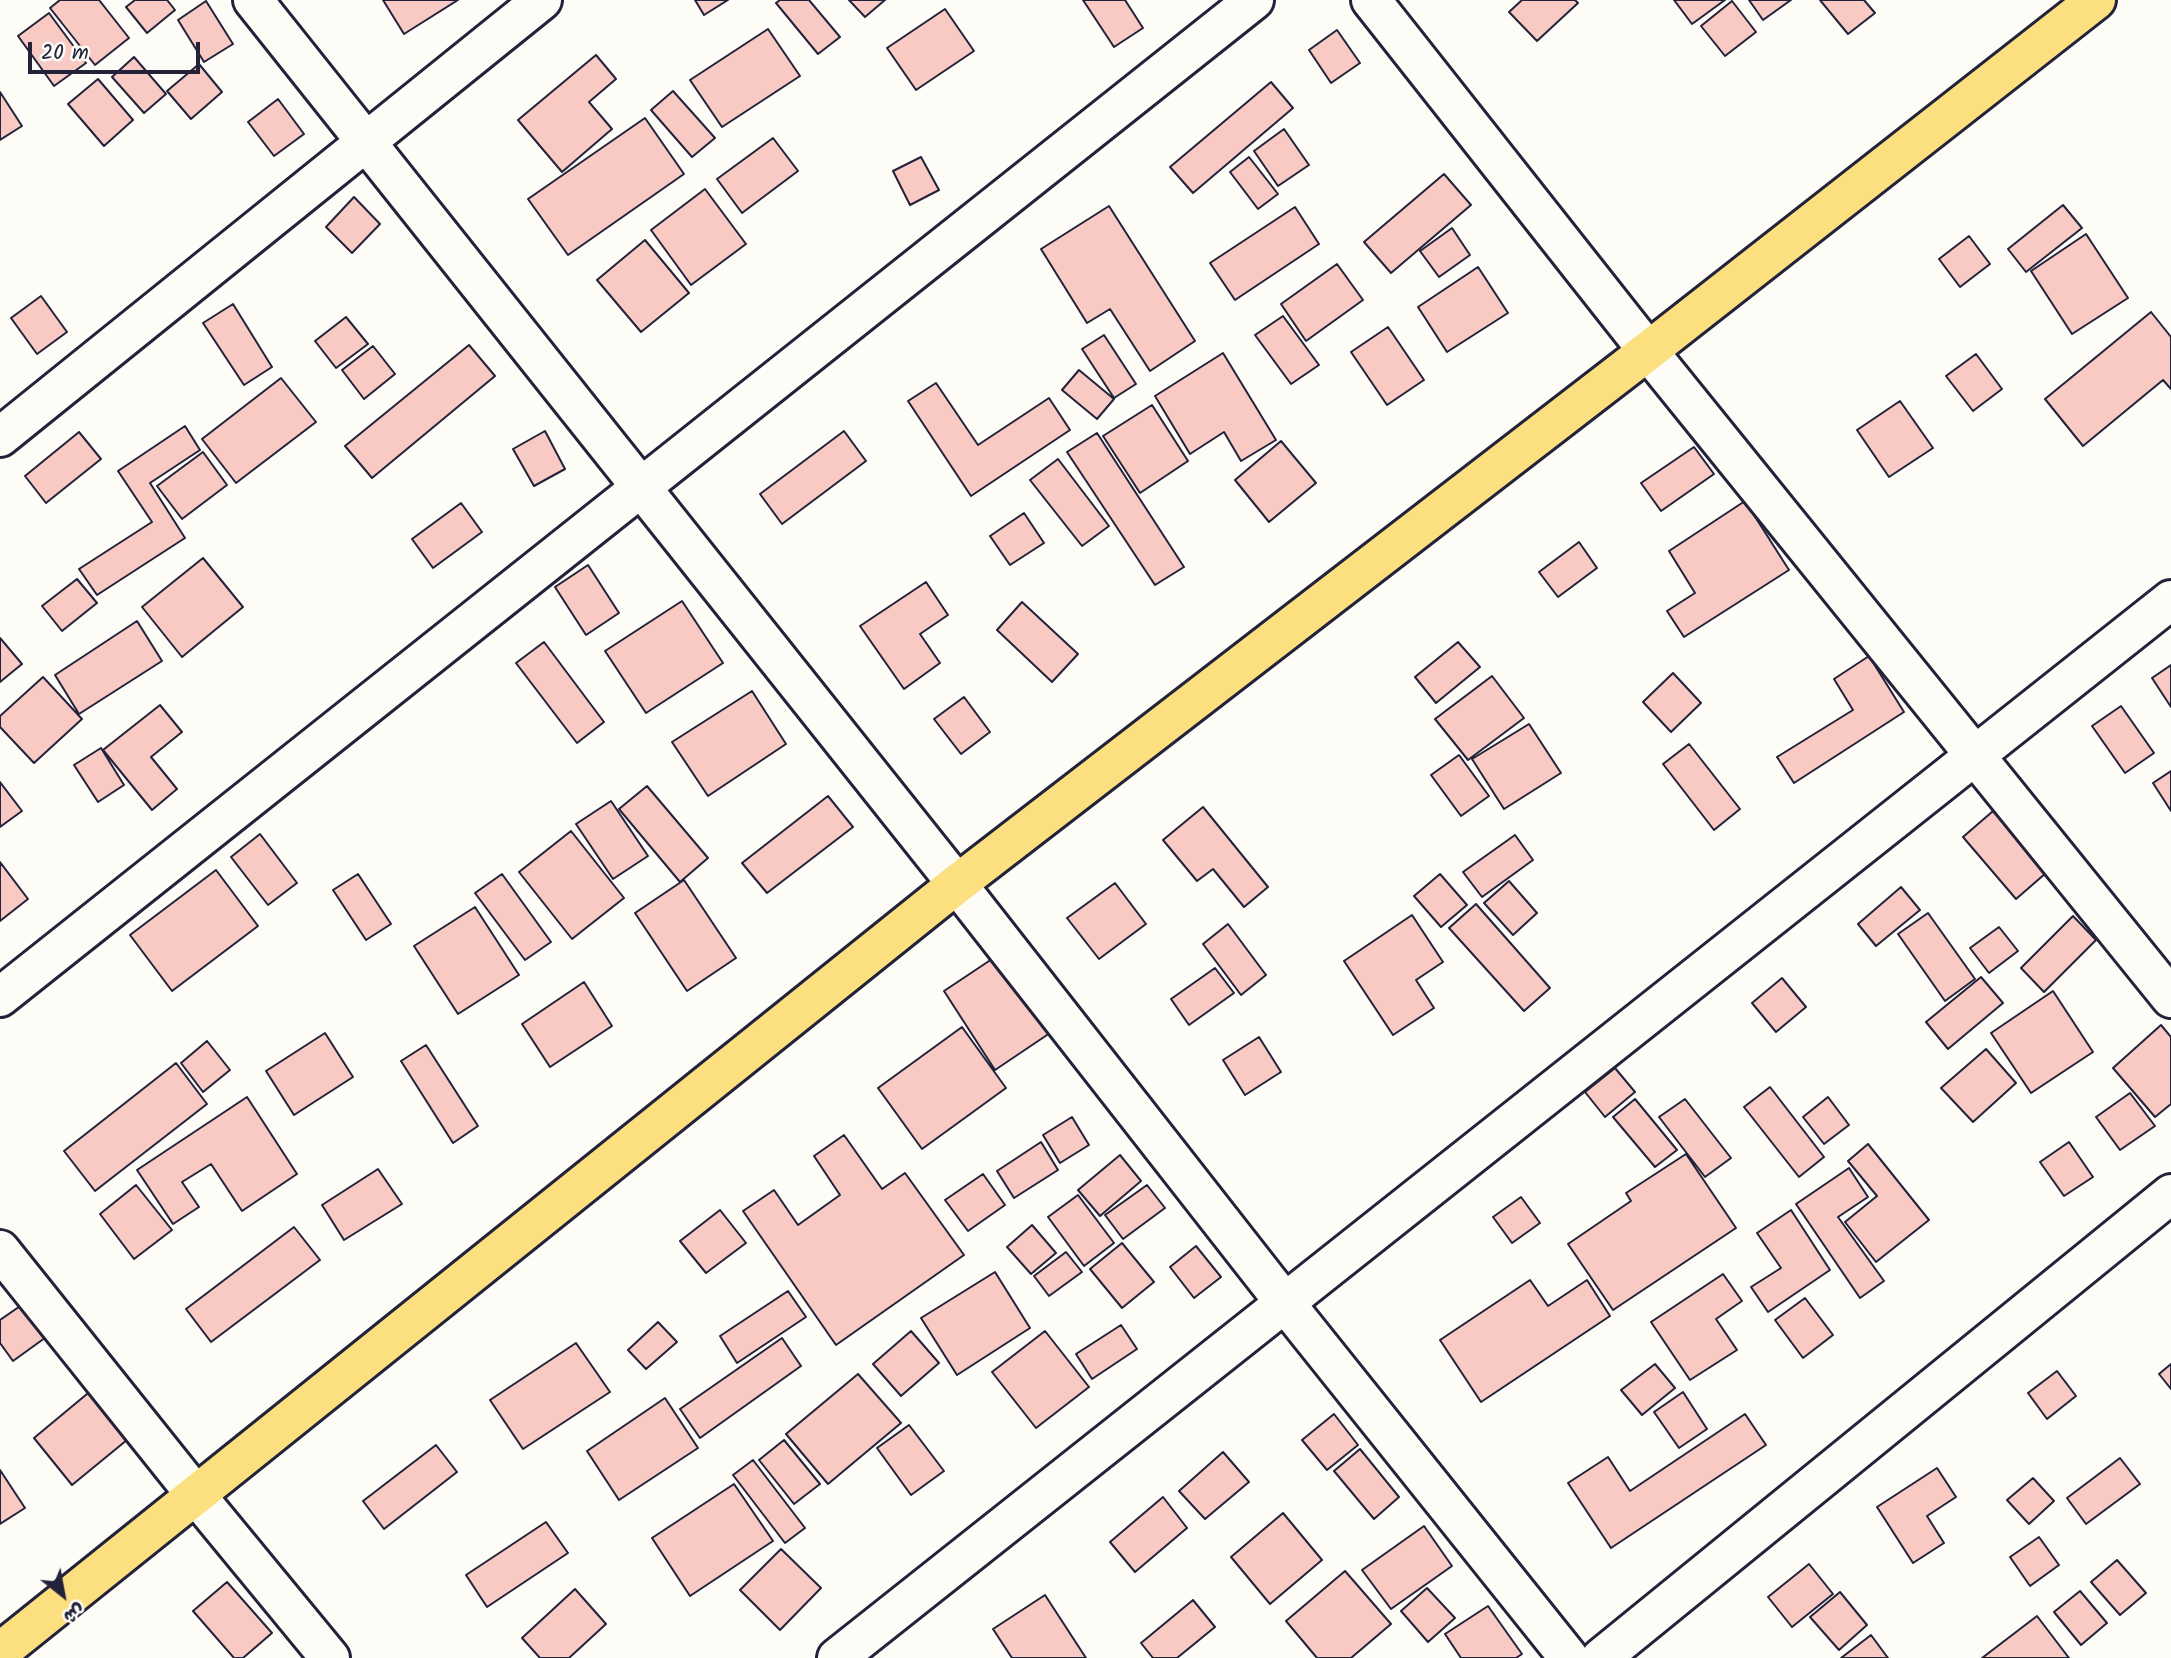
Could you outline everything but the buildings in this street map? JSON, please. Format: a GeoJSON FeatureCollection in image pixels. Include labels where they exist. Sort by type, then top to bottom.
{"type":"FeatureCollection","features":[{"type":"Feature","properties":{"kind":"main road"},"geometry":{"type":"LineString","coordinates":[[0,1652],[957,884],[1648,351],[2096,0]]}},
{"type":"Feature","properties":{"kind":"street"},"geometry":{"type":"LineString","coordinates":[[253,0],[957,884],[1284,1303],[1569,1658]]}},
{"type":"Feature","properties":{"kind":"street"},"geometry":{"type":"LineString","coordinates":[[0,437],[542,0]]}},
{"type":"Feature","properties":{"kind":"street"},"geometry":{"type":"LineString","coordinates":[[0,997],[1254,0]]}},
{"type":"Feature","properties":{"kind":"street"},"geometry":{"type":"LineString","coordinates":[[1371,0],[1648,351],[2171,998]]}},
{"type":"Feature","properties":{"kind":"street"},"geometry":{"type":"LineString","coordinates":[[837,1658],[2171,600]]}},
{"type":"Feature","properties":{"kind":"street"},"geometry":{"type":"LineString","coordinates":[[1601,1658],[2171,1194]]}},
{"type":"Feature","properties":{"kind":"street"},"geometry":{"type":"LineString","coordinates":[[0,1250],[330,1658]]}}]}
